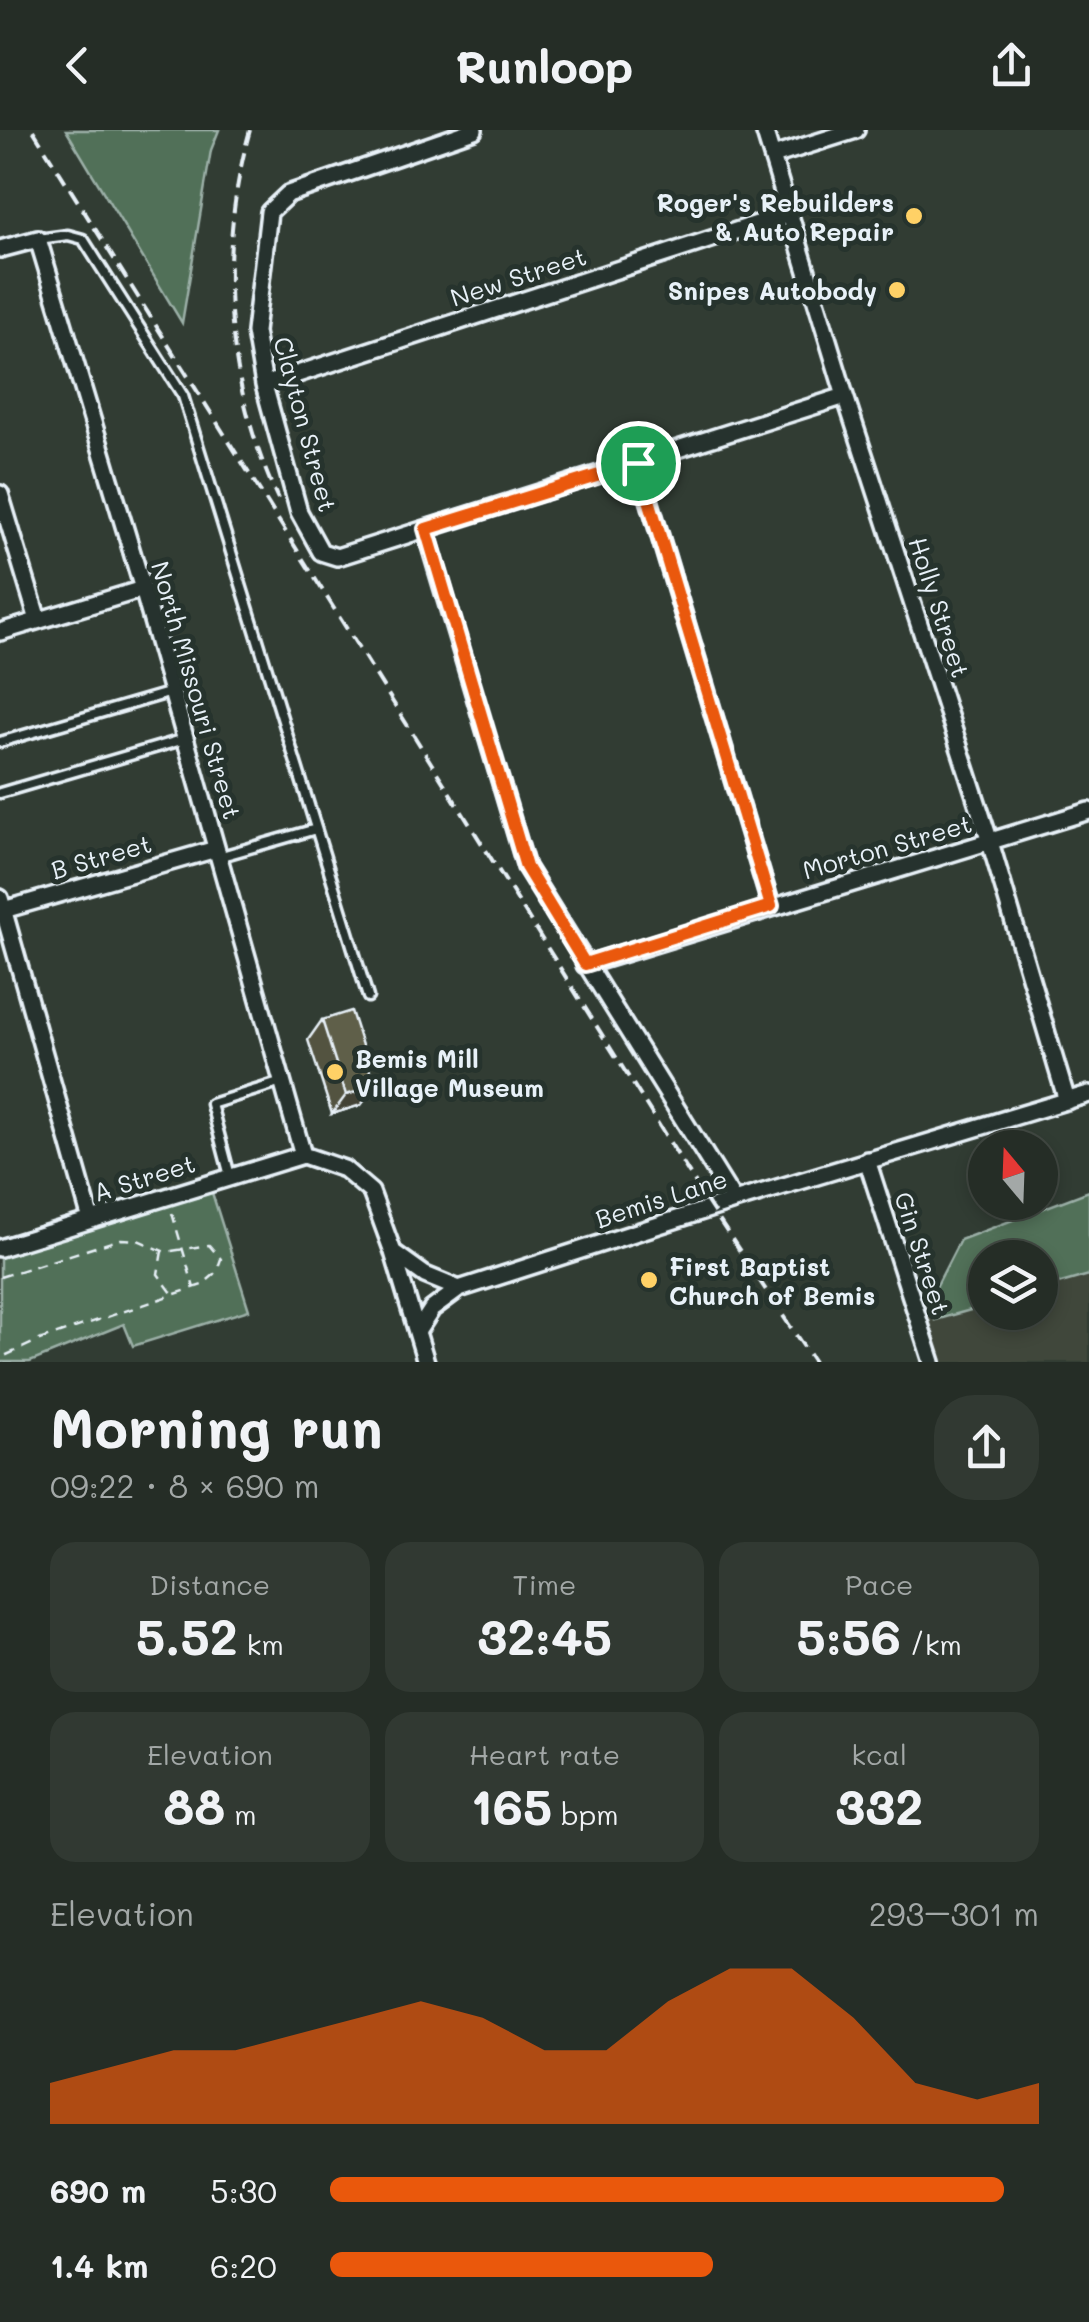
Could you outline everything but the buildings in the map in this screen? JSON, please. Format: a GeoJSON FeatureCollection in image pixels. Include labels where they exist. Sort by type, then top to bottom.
{"type":"FeatureCollection","features":[{"type":"Feature","properties":{"kind":"street","name":"Clayton Street"},"geometry":{"type":"LineString","coordinates":[[426,529],[338,557],[321,552],[299,512],[264,385],[255,332],[269,212],[288,194],[474,130]]}},
{"type":"Feature","properties":{"kind":"street","name":"Holly Street"},"geometry":{"type":"LineString","coordinates":[[764,130],[845,396],[990,842],[1067,1100]]}},
{"type":"Feature","properties":{"kind":"street"},"geometry":{"type":"LineString","coordinates":[[773,156],[856,130]]}},
{"type":"Feature","properties":{"kind":"street","name":"New Street"},"geometry":{"type":"LineString","coordinates":[[264,385],[788,214]]}},
{"type":"Feature","properties":{"kind":"street"},"geometry":{"type":"LineString","coordinates":[[0,249],[38,239]]}},
{"type":"Feature","properties":{"kind":"street","name":"North Missouri Street"},"geometry":{"type":"LineString","coordinates":[[38,239],[143,589],[303,1156]]}},
{"type":"Feature","properties":{"kind":"street"},"geometry":{"type":"LineString","coordinates":[[734,1200],[526,867],[426,529],[845,396]]}},
{"type":"Feature","properties":{"kind":"street"},"geometry":{"type":"LineString","coordinates":[[638,463],[771,906]]}},
{"type":"Feature","properties":{"kind":"street"},"geometry":{"type":"LineString","coordinates":[[0,494],[38,620]]}},
{"type":"Feature","properties":{"kind":"street"},"geometry":{"type":"LineString","coordinates":[[0,632],[143,589]]}},
{"type":"Feature","properties":{"kind":"street","name":"Morton Street"},"geometry":{"type":"LineString","coordinates":[[585,964],[1089,811]]}},
{"type":"Feature","properties":{"kind":"street","name":"B Street"},"geometry":{"type":"LineString","coordinates":[[1,906],[217,853]]}},
{"type":"Feature","properties":{"kind":"street"},"geometry":{"type":"LineString","coordinates":[[1,906],[92,1220]]}},
{"type":"Feature","properties":{"kind":"street","name":"Bemis Lane"},"geometry":{"type":"LineString","coordinates":[[459,1289],[734,1200],[1089,1094]]}},
{"type":"Feature","properties":{"kind":"street"},"geometry":{"type":"LineString","coordinates":[[303,1156],[344,1169],[372,1192],[426,1362]]}},
{"type":"Feature","properties":{"kind":"street","name":"A Street"},"geometry":{"type":"LineString","coordinates":[[0,1248],[303,1156]]}},
{"type":"Feature","properties":{"kind":"street","name":"Gin Street"},"geometry":{"type":"LineString","coordinates":[[866,1160],[932,1362]]}},
{"type":"Feature","properties":{"kind":"street"},"geometry":{"type":"LineString","coordinates":[[393,1252],[426,1275],[459,1289],[432,1310],[417,1332]]}},
{"type":"Feature","properties":{"kind":"lane"},"geometry":{"type":"LineString","coordinates":[[38,239],[68,235],[83,239],[183,396],[368,997]]}},
{"type":"Feature","properties":{"kind":"lane"},"geometry":{"type":"LineString","coordinates":[[0,742],[172,692]]}},
{"type":"Feature","properties":{"kind":"lane"},"geometry":{"type":"LineString","coordinates":[[0,793],[185,739]]}},
{"type":"Feature","properties":{"kind":"lane"},"geometry":{"type":"LineString","coordinates":[[217,853],[316,829]]}},
{"type":"Feature","properties":{"kind":"lane"},"geometry":{"type":"LineString","coordinates":[[230,1176],[211,1104],[282,1082]]}},
{"type":"Feature","properties":{"kind":"path"},"geometry":{"type":"LineString","coordinates":[[172,1213],[194,1288]]}},
{"type":"Feature","properties":{"kind":"path"},"geometry":{"type":"LineString","coordinates":[[0,1277],[121,1239],[138,1240],[162,1251],[208,1245],[221,1259],[211,1280],[194,1288],[42,1339],[0,1358]]}},
{"type":"Feature","properties":{"kind":"path"},"geometry":{"type":"LineString","coordinates":[[162,1251],[158,1274],[172,1294]]}},
{"type":"Feature","properties":{"kind":"shaded area"},"geometry":{"type":"Polygon","coordinates":[[[1089,1262],[1089,1362],[941,1362],[925,1311],[968,1298],[968,1330],[1058,1330],[1058,1271],[1089,1262]]]}},
{"type":"Feature","properties":{"kind":"green space"},"geometry":{"type":"Polygon","coordinates":[[[66,130],[219,130],[211,150],[182,323],[66,130]]]}},
{"type":"Feature","properties":{"kind":"green space"},"geometry":{"type":"Polygon","coordinates":[[[209,1183],[249,1310],[133,1346],[124,1324],[30,1362],[0,1362],[0,1248],[209,1183]]]}},
{"type":"Feature","properties":{"kind":"green space"},"geometry":{"type":"Polygon","coordinates":[[[1089,1191],[1089,1275],[1058,1284],[1058,1240],[968,1240],[968,1311],[935,1320],[935,1289],[960,1240],[1013,1220],[1058,1220],[1058,1203],[1089,1191]]]}},
{"type":"Feature","properties":{"kind":"railway"},"geometry":{"type":"LineString","coordinates":[[33,130],[711,1208],[814,1362]]}},
{"type":"Feature","properties":{"kind":"railway"},"geometry":{"type":"LineString","coordinates":[[250,130],[233,223],[231,317],[246,410],[278,499]]}},
{"type":"Feature","properties":{"kind":"place","name":"Roger's Rebuilders & Auto Repair"},"geometry":{"type":"Point","coordinates":[914,216]}},
{"type":"Feature","properties":{"kind":"place","name":"Snipes Autobody"},"geometry":{"type":"Point","coordinates":[897,290]}},
{"type":"Feature","properties":{"kind":"place","name":"Bemis Mill Village Museum"},"geometry":{"type":"Point","coordinates":[335,1072]}},
{"type":"Feature","properties":{"kind":"place","name":"First Baptist Church of Bemis"},"geometry":{"type":"Point","coordinates":[649,1280]}},
{"type":"Feature","properties":{"kind":"route"},"geometry":{"type":"LineString","coordinates":[[638,463],[771,906],[585,964],[526,867],[426,529],[638,463]]}}]}
